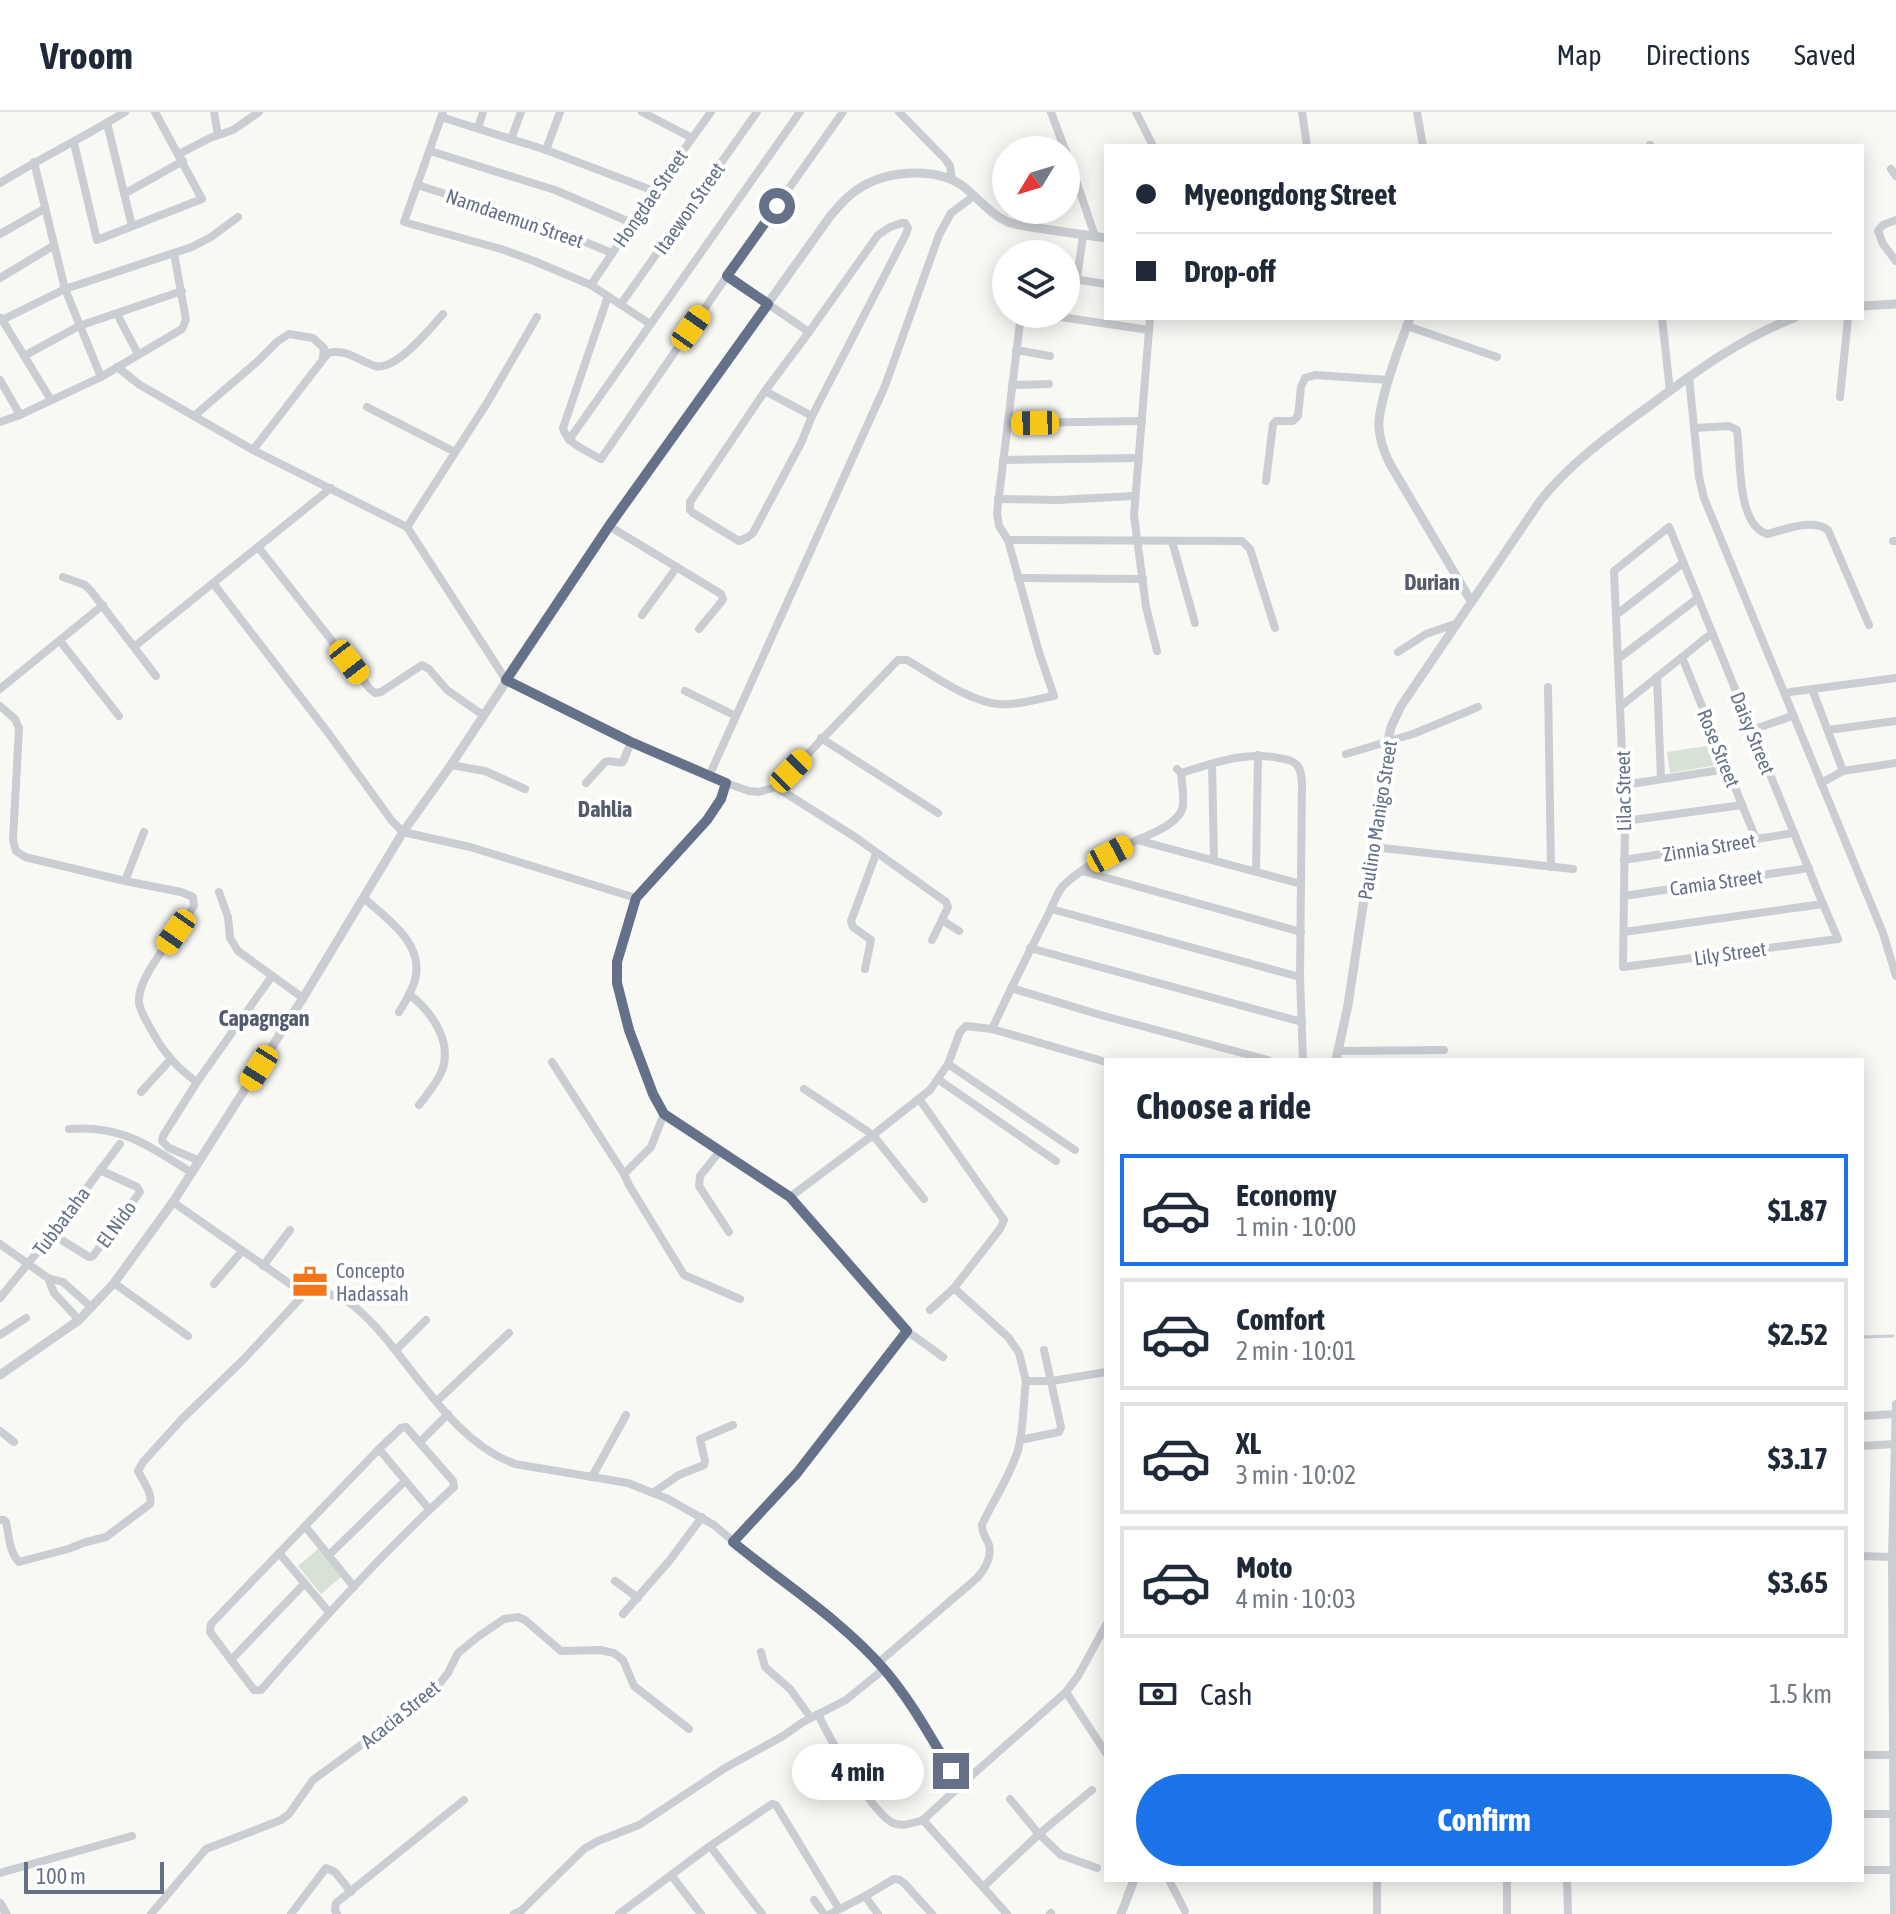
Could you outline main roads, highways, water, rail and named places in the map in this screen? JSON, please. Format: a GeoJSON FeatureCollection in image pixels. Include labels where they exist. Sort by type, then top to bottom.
{"type":"FeatureCollection","features":[{"type":"Feature","properties":{"kind":"waterway"},"geometry":{"type":"LineString","coordinates":[[1864,1337],[1893,1336]]}},
{"type":"Feature","properties":{"kind":"place","name":"Concepto Hadassah"},"geometry":{"type":"Point","coordinates":[310,1282]}},
{"type":"Feature","properties":{"kind":"district","name":"Durian"},"geometry":{"type":"Point","coordinates":[1432,582]}},
{"type":"Feature","properties":{"kind":"district","name":"Dahlia"},"geometry":{"type":"Point","coordinates":[605,809]}},
{"type":"Feature","properties":{"kind":"district","name":"Capagngan"},"geometry":{"type":"Point","coordinates":[264,1018]}}]}
